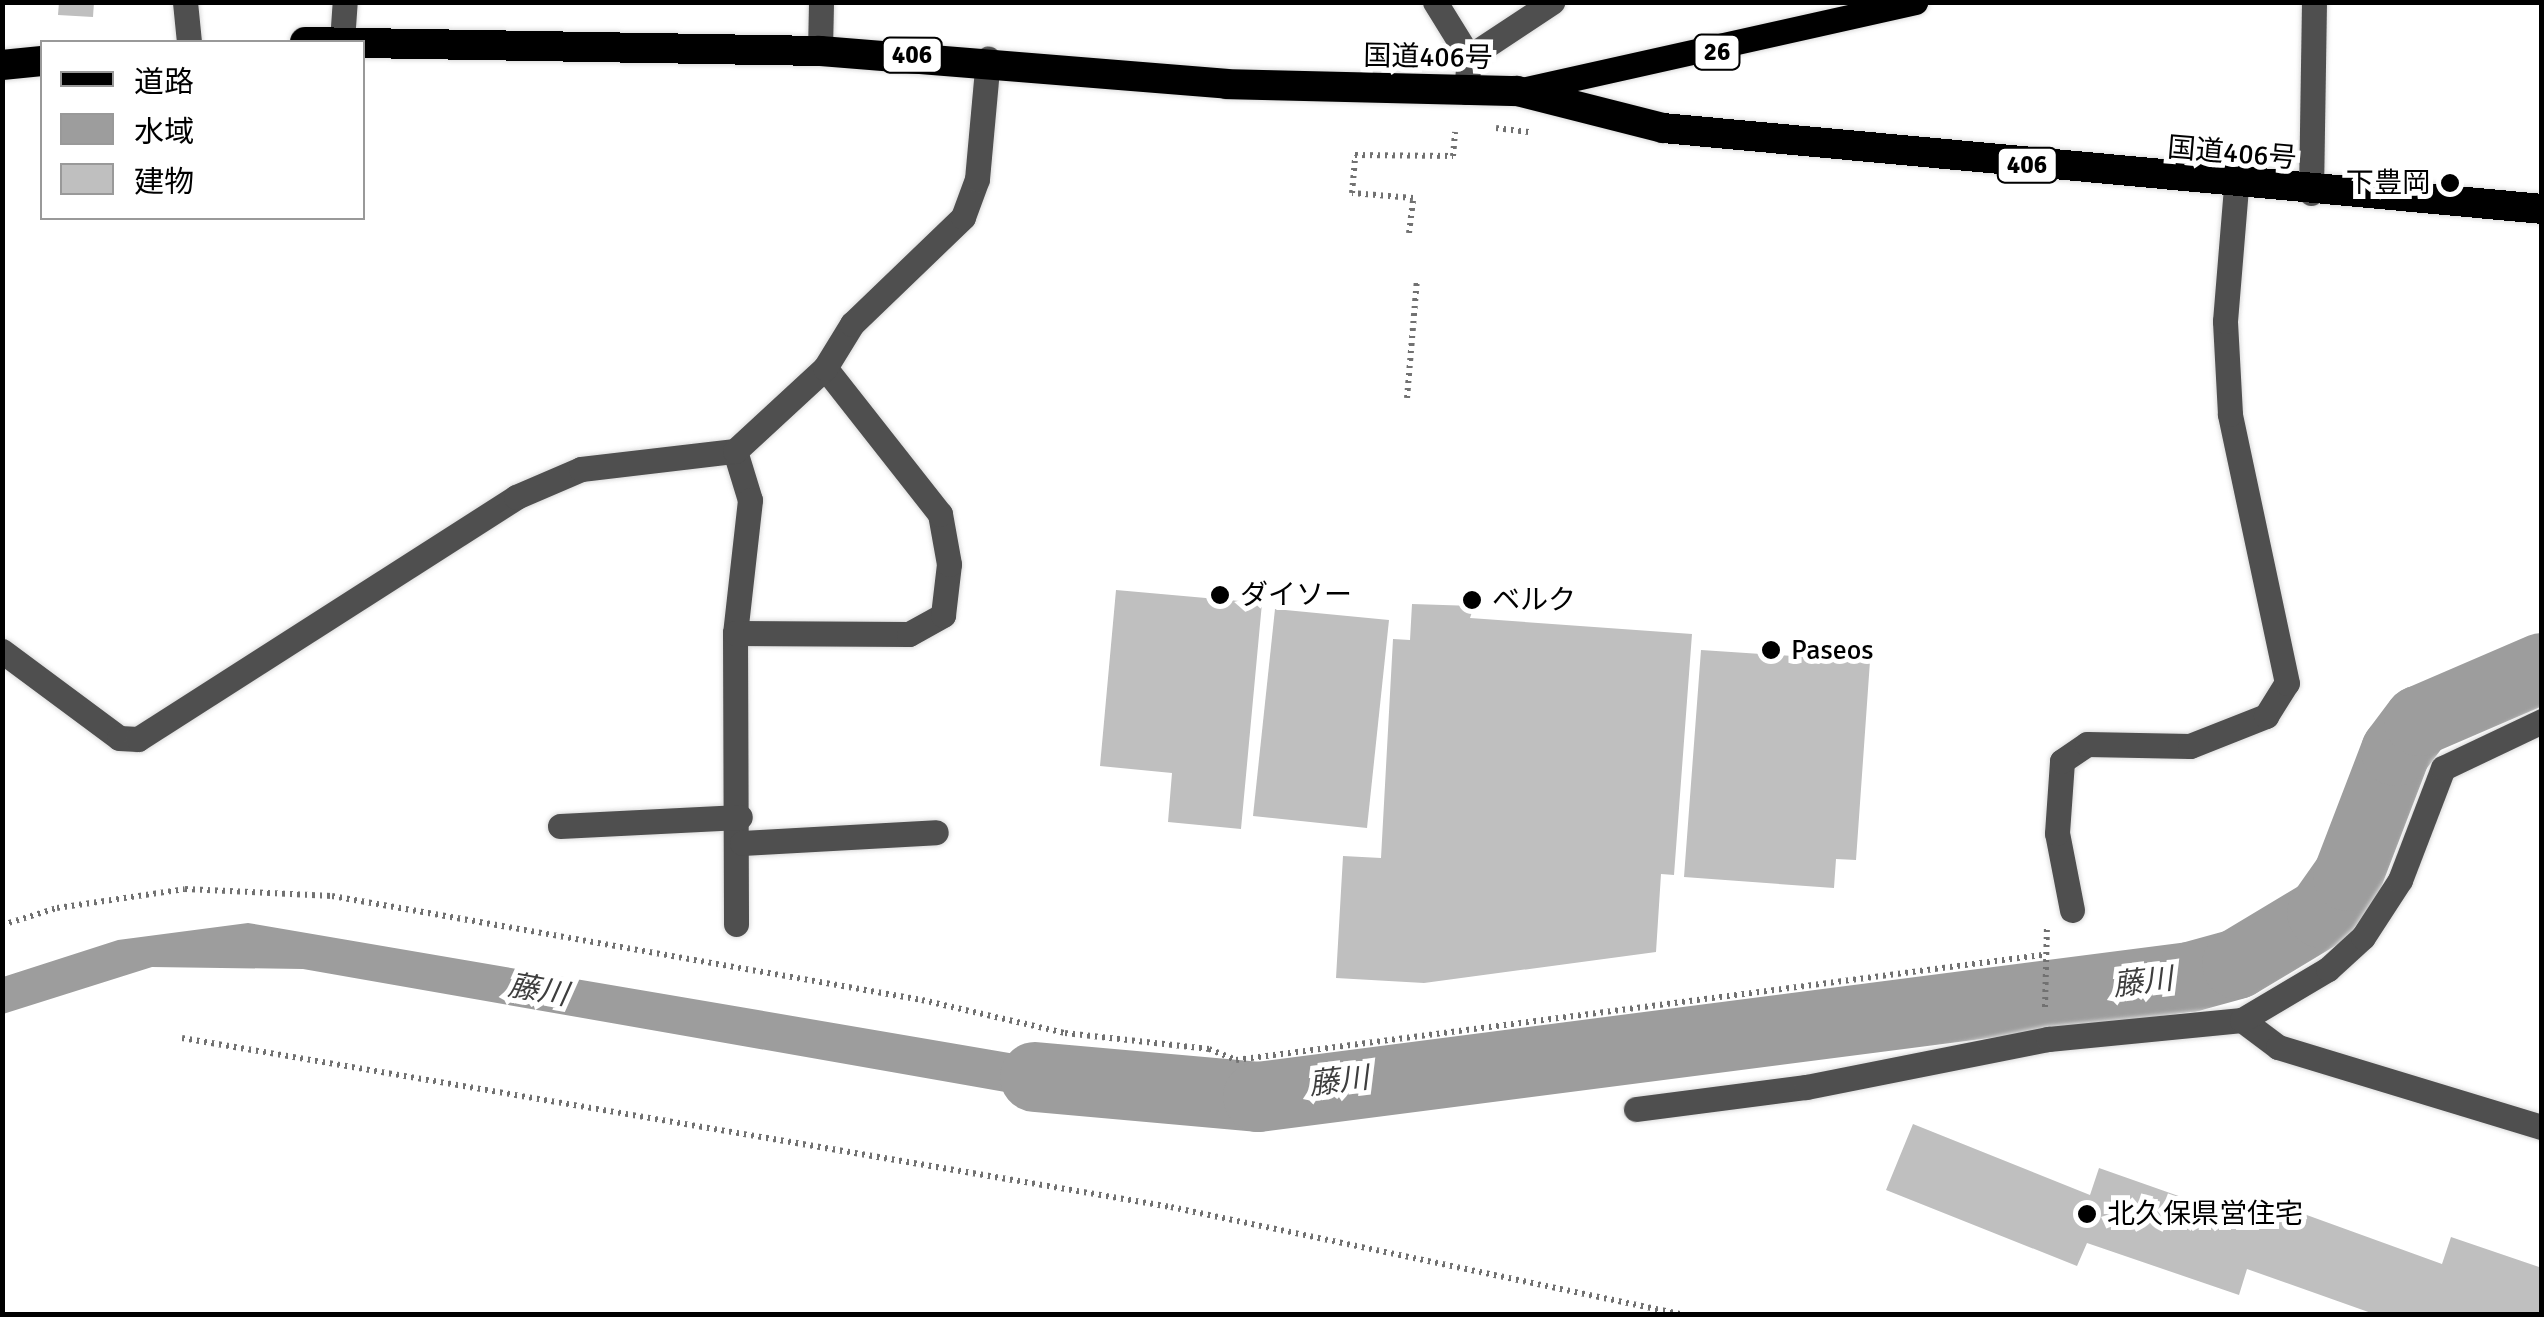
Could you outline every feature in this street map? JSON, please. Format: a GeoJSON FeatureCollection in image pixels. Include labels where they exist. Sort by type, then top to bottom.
{"type":"FeatureCollection","features":[{"type":"Feature","properties":{"kind":"highway","name":"国道406号"},"geometry":{"type":"LineString","coordinates":[[365,41],[820,51],[988,60],[1226,84],[1517,91],[1663,128],[2311,193],[2542,209]]}},
{"type":"Feature","properties":{"kind":"highway"},"geometry":{"type":"LineString","coordinates":[[2,64],[40,61]]}},
{"type":"Feature","properties":{"kind":"main road","name":"26"},"geometry":{"type":"LineString","coordinates":[[1517,91],[1915,2]]}},
{"type":"Feature","properties":{"kind":"street"},"geometry":{"type":"LineString","coordinates":[[185,2],[189,40]]}},
{"type":"Feature","properties":{"kind":"street"},"geometry":{"type":"LineString","coordinates":[[342,40],[345,2]]}},
{"type":"Feature","properties":{"kind":"street"},"geometry":{"type":"LineString","coordinates":[[820,2],[820,51]]}},
{"type":"Feature","properties":{"kind":"street"},"geometry":{"type":"LineString","coordinates":[[1435,2],[1470,57],[1466,92]]}},
{"type":"Feature","properties":{"kind":"street"},"geometry":{"type":"LineString","coordinates":[[1470,57],[1552,2]]}},
{"type":"Feature","properties":{"kind":"street"},"geometry":{"type":"LineString","coordinates":[[2311,193],[2314,2]]}},
{"type":"Feature","properties":{"kind":"street"},"geometry":{"type":"LineString","coordinates":[[2,650],[119,738],[138,739],[516,497],[581,470],[735,451],[825,368],[852,324],[971,204],[988,60]]}},
{"type":"Feature","properties":{"kind":"street"},"geometry":{"type":"LineString","coordinates":[[2072,910],[2057,833],[2062,760],[2104,742],[2190,746],[2266,716],[2287,682],[2230,414],[2226,282],[2236,186]]}},
{"type":"Feature","properties":{"kind":"street"},"geometry":{"type":"LineString","coordinates":[[736,633],[908,634],[942,615],[948,564],[940,514],[825,368]]}},
{"type":"Feature","properties":{"kind":"street"},"geometry":{"type":"LineString","coordinates":[[735,451],[750,500],[736,633],[742,843],[736,924]]}},
{"type":"Feature","properties":{"kind":"street"},"geometry":{"type":"LineString","coordinates":[[1636,1109],[1806,1087],[2048,1039],[2242,1020],[2328,969],[2363,937],[2400,880],[2444,768],[2542,721]]}},
{"type":"Feature","properties":{"kind":"street"},"geometry":{"type":"LineString","coordinates":[[560,826],[740,817]]}},
{"type":"Feature","properties":{"kind":"street"},"geometry":{"type":"LineString","coordinates":[[742,843],[936,832]]}},
{"type":"Feature","properties":{"kind":"street"},"geometry":{"type":"LineString","coordinates":[[2242,1020],[2278,1047],[2542,1127]]}},
{"type":"Feature","properties":{"kind":"path"},"geometry":{"type":"LineString","coordinates":[[1409,233],[1413,198],[1352,193],[1355,155],[1453,156],[1455,132]]}},
{"type":"Feature","properties":{"kind":"path"},"geometry":{"type":"LineString","coordinates":[[1407,398],[1417,280]]}},
{"type":"Feature","properties":{"kind":"path"},"geometry":{"type":"LineString","coordinates":[[2,925],[57,908],[185,889],[332,896],[922,1000],[1065,1033],[1209,1048],[1236,1060],[2042,955]]}},
{"type":"Feature","properties":{"kind":"path"},"geometry":{"type":"LineString","coordinates":[[2046,1024],[2042,955],[2048,926]]}},
{"type":"Feature","properties":{"kind":"path"},"geometry":{"type":"LineString","coordinates":[[182,1038],[1171,1207],[1680,1314]]}},
{"type":"Feature","properties":{"kind":"water"},"geometry":{"type":"Polygon","coordinates":[[[248,923],[1103,1069],[1130,1090],[1034,1097],[303,969],[152,967],[3,1014],[3,977],[118,940],[248,923]]]}},
{"type":"Feature","properties":{"kind":"building"},"geometry":{"type":"Polygon","coordinates":[[[59,2],[94,2],[93,17],[58,15],[59,2]]]}},
{"type":"Feature","properties":{"kind":"building"},"geometry":{"type":"Polygon","coordinates":[[[1116,590],[1262,603],[1241,829],[1168,822],[1172,773],[1100,766],[1116,590]]]}},
{"type":"Feature","properties":{"kind":"building"},"geometry":{"type":"Polygon","coordinates":[[[1412,604],[1474,606],[1470,618],[1692,634],[1674,875],[1661,874],[1656,952],[1424,983],[1336,978],[1343,856],[1381,858],[1393,639],[1410,640],[1412,604]]]}},
{"type":"Feature","properties":{"kind":"building"},"geometry":{"type":"Polygon","coordinates":[[[1275,609],[1389,620],[1367,828],[1253,816],[1275,609]]]}},
{"type":"Feature","properties":{"kind":"building"},"geometry":{"type":"Polygon","coordinates":[[[1701,650],[1870,661],[1856,860],[1836,859],[1834,888],[1684,877],[1701,650]]]}},
{"type":"Feature","properties":{"kind":"building","name":"北久保県営住宅"},"geometry":{"type":"Polygon","coordinates":[[[1913,1124],[2090,1195],[2099,1168],[2261,1225],[2271,1202],[2442,1264],[2451,1237],[2542,1268],[2542,1314],[2374,1314],[2247,1269],[2239,1295],[2087,1243],[2077,1266],[1886,1190],[1913,1124]]]}},
{"type":"Feature","properties":{"kind":"waterway","name":"藤川"},"geometry":{"type":"LineString","coordinates":[[1035,1077],[1258,1097],[2190,977],[2237,964],[2322,913],[2348,876],[2396,751],[2419,721],[2542,668]]}},
{"type":"Feature","properties":{"kind":"place","name":"下豊岡"},"geometry":{"type":"Point","coordinates":[2450,183]}},
{"type":"Feature","properties":{"kind":"place","name":"ダイソー"},"geometry":{"type":"Point","coordinates":[1220,595]}},
{"type":"Feature","properties":{"kind":"place","name":"ベルク"},"geometry":{"type":"Point","coordinates":[1472,600]}},
{"type":"Feature","properties":{"kind":"place","name":"Paseos"},"geometry":{"type":"Point","coordinates":[1771,650]}},
{"type":"Feature","properties":{"kind":"place","name":"北久保県営住宅"},"geometry":{"type":"Point","coordinates":[2087,1214]}}]}
